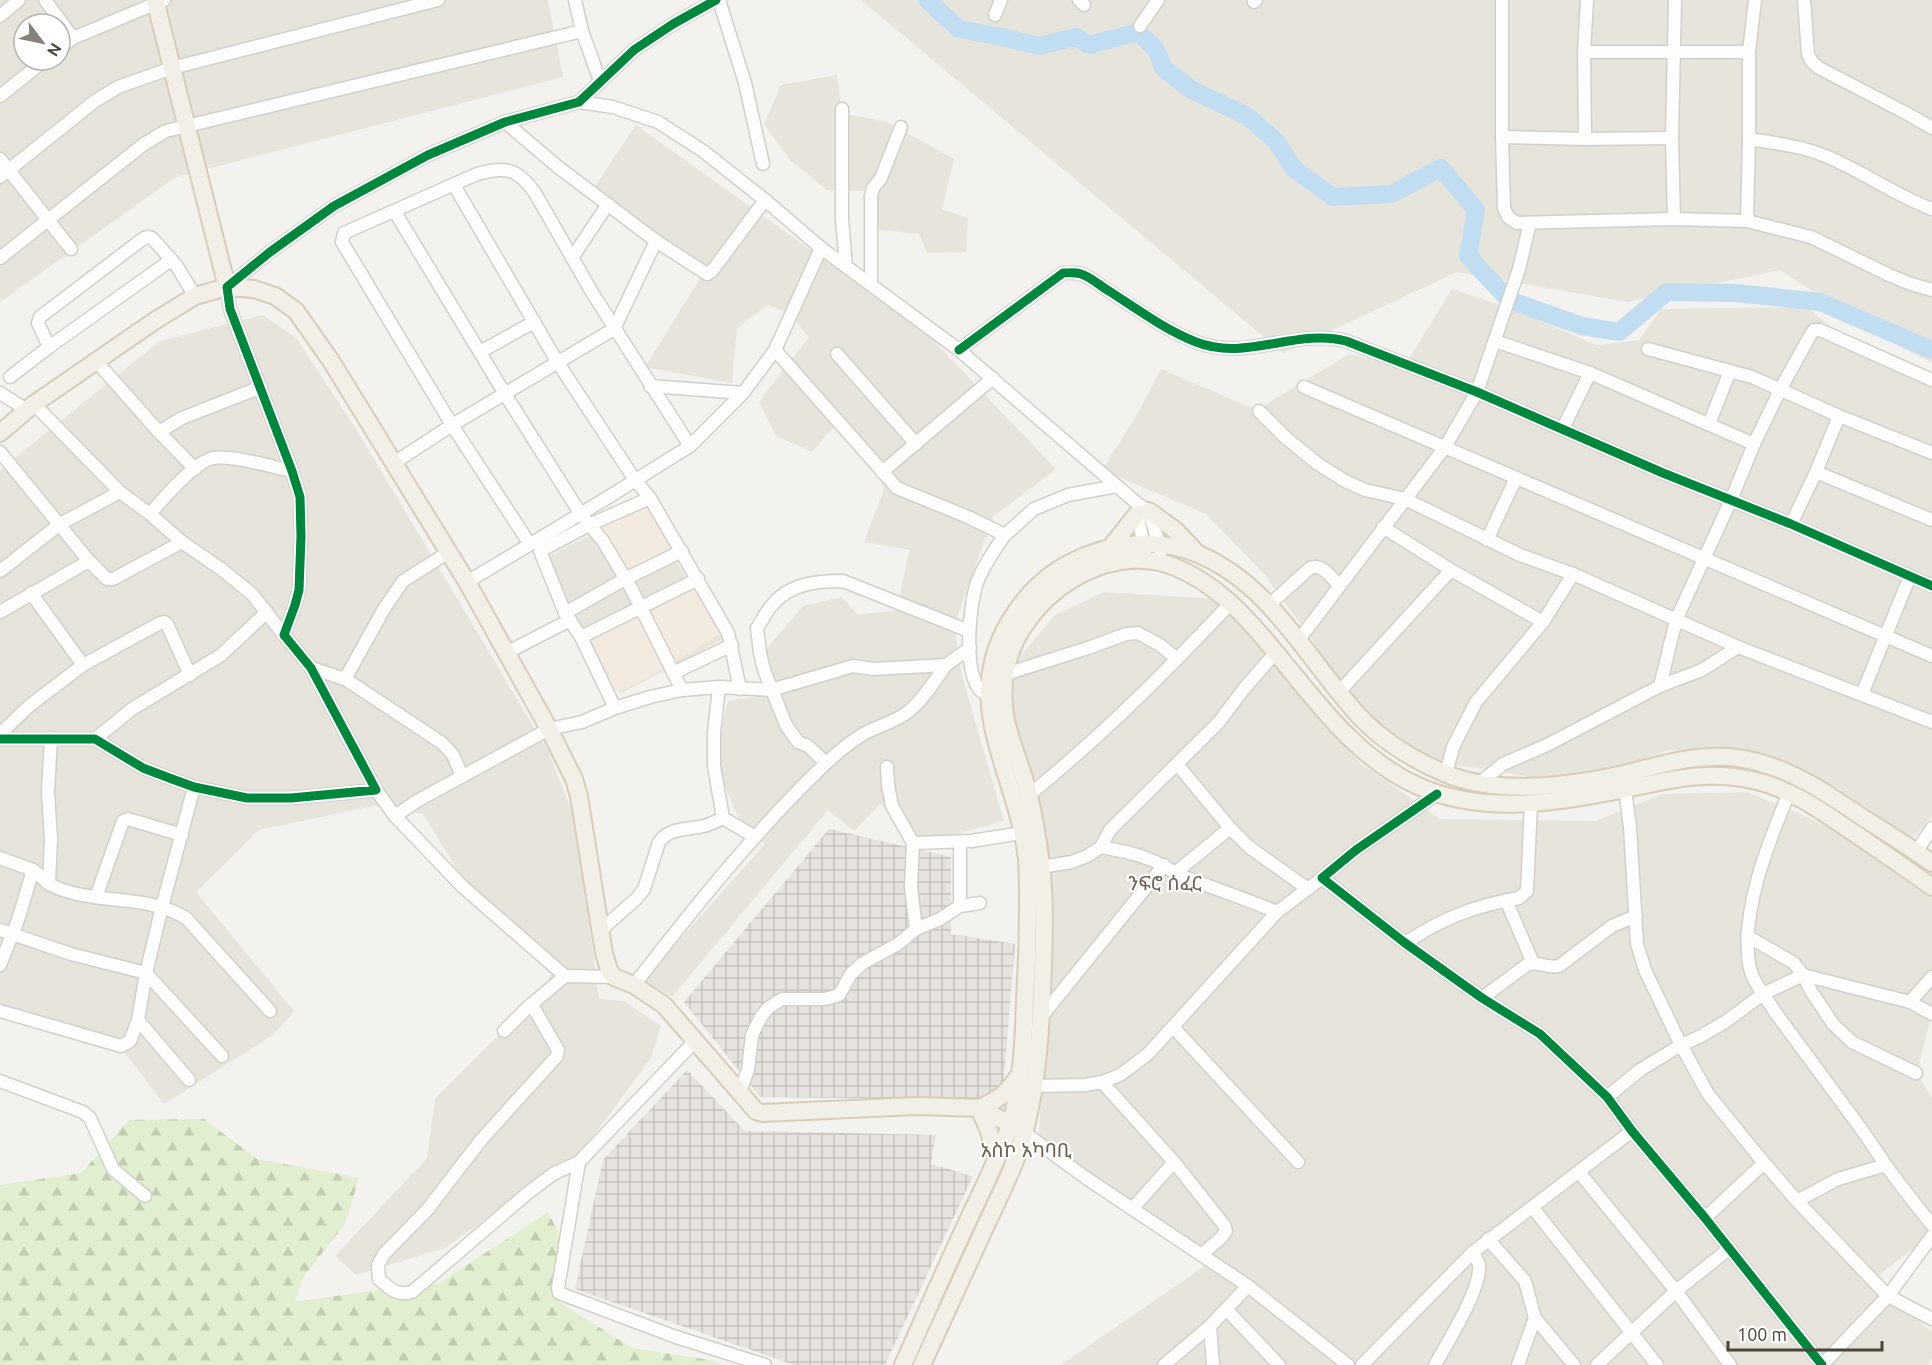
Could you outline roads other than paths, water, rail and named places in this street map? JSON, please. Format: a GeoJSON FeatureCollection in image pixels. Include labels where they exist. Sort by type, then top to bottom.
{"type":"FeatureCollection","features":[{"type":"Feature","properties":{"kind":"main road"},"geometry":{"type":"LineString","coordinates":[[158,1],[172,68],[227,287]]}},
{"type":"Feature","properties":{"kind":"main road"},"geometry":{"type":"LineString","coordinates":[[0,432],[96,361],[195,296],[227,287],[254,289],[275,297],[296,311],[331,361],[467,582],[549,729],[574,779],[579,796],[604,953],[609,970],[614,977],[634,985],[664,1005],[739,1093],[756,1111],[762,1113],[917,1106],[979,1108],[1004,1096],[1021,1072]]}},
{"type":"Feature","properties":{"kind":"main road"},"geometry":{"type":"LineString","coordinates":[[1110,548],[1142,510],[1175,530],[1197,554]]}},
{"type":"Feature","properties":{"kind":"main road"},"geometry":{"type":"LineString","coordinates":[[903,1365],[996,1158],[1018,1128],[1028,952],[1027,864],[1022,833],[992,725],[988,695],[992,662],[998,641],[1029,594],[1046,577],[1083,556],[1110,548],[1184,549],[1216,562],[1253,588],[1269,605],[1360,717],[1408,755],[1446,773],[1481,782],[1524,788],[1623,774],[1677,761],[1715,756],[1734,758],[1774,767],[1798,778],[1827,794],[1932,863]]}},
{"type":"Feature","properties":{"kind":"main road"},"geometry":{"type":"LineString","coordinates":[[1150,550],[1165,564],[1206,584],[1232,603],[1336,723],[1366,753],[1404,779],[1437,794],[1454,799],[1494,804],[1531,803],[1625,789],[1680,777],[1708,775],[1747,778],[1769,784],[1819,809],[1932,887]]}},
{"type":"Feature","properties":{"kind":"main road"},"geometry":{"type":"LineString","coordinates":[[922,1365],[1004,1187],[1018,1128],[1033,1086],[1041,1016],[1044,938],[1041,867],[1029,795],[1007,730],[1003,710],[1006,667],[1023,628],[1049,596],[1076,578],[1106,565],[1131,560],[1150,550]]}},
{"type":"Feature","properties":{"kind":"main road"},"geometry":{"type":"LineString","coordinates":[[979,1108],[1018,1128]]}},
{"type":"Feature","properties":{"kind":"main road"},"geometry":{"type":"LineString","coordinates":[[979,1108],[996,1158]]}},
{"type":"Feature","properties":{"kind":"street"},"geometry":{"type":"LineString","coordinates":[[0,15],[20,0]]}},
{"type":"Feature","properties":{"kind":"street"},"geometry":{"type":"LineString","coordinates":[[45,0],[73,38],[158,1]]}},
{"type":"Feature","properties":{"kind":"street"},"geometry":{"type":"LineString","coordinates":[[4,174],[95,100],[118,87],[172,68],[436,0]]}},
{"type":"Feature","properties":{"kind":"street"},"geometry":{"type":"LineString","coordinates":[[575,0],[582,31],[600,81]]}},
{"type":"Feature","properties":{"kind":"street"},"geometry":{"type":"LineString","coordinates":[[579,102],[634,50],[673,24],[717,0],[745,83],[763,164]]}},
{"type":"Feature","properties":{"kind":"street"},"geometry":{"type":"LineString","coordinates":[[995,15],[1001,0]]}},
{"type":"Feature","properties":{"kind":"street"},"geometry":{"type":"LineString","coordinates":[[1140,26],[1158,0]]}},
{"type":"Feature","properties":{"kind":"street"},"geometry":{"type":"LineString","coordinates":[[1502,0],[1504,208],[1508,216],[1517,223],[1674,219],[1747,220],[1811,237],[1911,284],[1932,290]]}},
{"type":"Feature","properties":{"kind":"street"},"geometry":{"type":"LineString","coordinates":[[1585,139],[1584,52],[1587,0]]}},
{"type":"Feature","properties":{"kind":"street"},"geometry":{"type":"LineString","coordinates":[[1674,219],[1672,138],[1676,0]]}},
{"type":"Feature","properties":{"kind":"street"},"geometry":{"type":"LineString","coordinates":[[1747,220],[1749,52],[1755,0]]}},
{"type":"Feature","properties":{"kind":"street"},"geometry":{"type":"LineString","coordinates":[[1804,0],[1808,54],[1812,62],[1819,68],[1906,112],[1932,128]]}},
{"type":"Feature","properties":{"kind":"street"},"geometry":{"type":"LineString","coordinates":[[0,258],[154,136],[166,131],[582,31]]}},
{"type":"Feature","properties":{"kind":"street"},"geometry":{"type":"LineString","coordinates":[[1584,52],[1749,52]]}},
{"type":"Feature","properties":{"kind":"street"},"geometry":{"type":"LineString","coordinates":[[0,96],[30,72]]}},
{"type":"Feature","properties":{"kind":"street"},"geometry":{"type":"LineString","coordinates":[[284,635],[296,605],[299,590],[302,536],[300,497],[261,387],[230,309],[227,287],[270,252],[334,206],[428,155],[505,122],[579,102],[614,107],[658,122],[703,151],[821,248],[958,350],[993,378],[1142,510],[1150,550]]}},
{"type":"Feature","properties":{"kind":"street"},"geometry":{"type":"LineString","coordinates":[[842,109],[842,219],[846,266]]}},
{"type":"Feature","properties":{"kind":"street"},"geometry":{"type":"LineString","coordinates":[[505,122],[558,167],[656,241],[707,273],[712,272],[765,200]]}},
{"type":"Feature","properties":{"kind":"street"},"geometry":{"type":"LineString","coordinates":[[871,285],[871,196],[873,188],[882,178],[901,127]]}},
{"type":"Feature","properties":{"kind":"street"},"geometry":{"type":"LineString","coordinates":[[1502,137],[1672,138]]}},
{"type":"Feature","properties":{"kind":"street"},"geometry":{"type":"LineString","coordinates":[[1749,139],[1822,155],[1907,199],[1932,209]]}},
{"type":"Feature","properties":{"kind":"street"},"geometry":{"type":"LineString","coordinates":[[0,159],[4,174],[48,220],[71,249]]}},
{"type":"Feature","properties":{"kind":"street"},"geometry":{"type":"LineString","coordinates":[[529,543],[452,425],[342,242],[344,233],[477,174],[499,168],[515,172],[535,193],[614,329],[690,446]]}},
{"type":"Feature","properties":{"kind":"street"},"geometry":{"type":"LineString","coordinates":[[454,185],[558,363],[635,480],[650,498],[729,633],[740,689]]}},
{"type":"Feature","properties":{"kind":"street"},"geometry":{"type":"LineString","coordinates":[[572,258],[608,204]]}},
{"type":"Feature","properties":{"kind":"street"},"geometry":{"type":"LineString","coordinates":[[395,212],[580,513],[603,541],[641,608],[682,690]]}},
{"type":"Feature","properties":{"kind":"street"},"geometry":{"type":"LineString","coordinates":[[1298,640],[1445,447],[1477,392],[1520,269],[1530,223]]}},
{"type":"Feature","properties":{"kind":"street"},"geometry":{"type":"LineString","coordinates":[[49,347],[38,323],[40,317],[144,238],[152,238],[171,260],[195,296]]}},
{"type":"Feature","properties":{"kind":"street"},"geometry":{"type":"LineString","coordinates":[[394,463],[452,425],[614,329],[656,241]]}},
{"type":"Feature","properties":{"kind":"street"},"geometry":{"type":"LineString","coordinates":[[467,582],[690,446],[743,393],[775,350],[821,248]]}},
{"type":"Feature","properties":{"kind":"street"},"geometry":{"type":"LineString","coordinates":[[10,377],[171,260]]}},
{"type":"Feature","properties":{"kind":"street"},"geometry":{"type":"LineString","coordinates":[[958,350],[1063,273],[1082,274],[1183,336],[1209,346],[1238,350],[1315,337],[1331,337],[1346,341],[1477,392],[1932,586]]}},
{"type":"Feature","properties":{"kind":"street"},"geometry":{"type":"LineString","coordinates":[[480,352],[534,321]]}},
{"type":"Feature","properties":{"kind":"street"},"geometry":{"type":"LineString","coordinates":[[1660,686],[1676,620],[1754,444],[1781,388],[1814,330],[1820,330],[1932,380]]}},
{"type":"Feature","properties":{"kind":"street"},"geometry":{"type":"LineString","coordinates":[[1495,341],[1590,373],[1754,444]]}},
{"type":"Feature","properties":{"kind":"street"},"geometry":{"type":"LineString","coordinates":[[1648,349],[1730,371],[1781,388],[1839,416],[1932,453]]}},
{"type":"Feature","properties":{"kind":"street"},"geometry":{"type":"LineString","coordinates":[[775,350],[897,488],[1005,535]]}},
{"type":"Feature","properties":{"kind":"street"},"geometry":{"type":"LineString","coordinates":[[837,354],[916,444]]}},
{"type":"Feature","properties":{"kind":"street"},"geometry":{"type":"LineString","coordinates":[[96,361],[195,469]]}},
{"type":"Feature","properties":{"kind":"street"},"geometry":{"type":"LineString","coordinates":[[1709,424],[1730,371]]}},
{"type":"Feature","properties":{"kind":"street"},"geometry":{"type":"LineString","coordinates":[[1563,428],[1590,373]]}},
{"type":"Feature","properties":{"kind":"street"},"geometry":{"type":"LineString","coordinates":[[882,472],[993,378]]}},
{"type":"Feature","properties":{"kind":"street"},"geometry":{"type":"LineString","coordinates":[[650,386],[743,393]]}},
{"type":"Feature","properties":{"kind":"street"},"geometry":{"type":"LineString","coordinates":[[159,432],[182,418],[261,387]]}},
{"type":"Feature","properties":{"kind":"street"},"geometry":{"type":"LineString","coordinates":[[1304,387],[1932,656]]}},
{"type":"Feature","properties":{"kind":"street"},"geometry":{"type":"LineString","coordinates":[[0,393],[31,407],[120,492],[252,594],[311,668],[376,789],[395,816],[463,887],[565,976],[614,977]]}},
{"type":"Feature","properties":{"kind":"street"},"geometry":{"type":"LineString","coordinates":[[1259,411],[1285,437],[1318,464],[1345,481],[1365,490],[1405,498],[1520,555],[1573,574],[1738,647],[1932,722]]}},
{"type":"Feature","properties":{"kind":"street"},"geometry":{"type":"LineString","coordinates":[[1791,524],[1839,416]]}},
{"type":"Feature","properties":{"kind":"street"},"geometry":{"type":"LineString","coordinates":[[0,452],[89,561],[107,579],[113,579],[182,542]]}},
{"type":"Feature","properties":{"kind":"street"},"geometry":{"type":"LineString","coordinates":[[150,514],[195,469],[214,458],[252,462],[292,471]]}},
{"type":"Feature","properties":{"kind":"street"},"geometry":{"type":"LineString","coordinates":[[1816,472],[1932,520]]}},
{"type":"Feature","properties":{"kind":"street"},"geometry":{"type":"LineString","coordinates":[[1487,540],[1516,478]]}},
{"type":"Feature","properties":{"kind":"street"},"geometry":{"type":"LineString","coordinates":[[988,695],[980,690],[975,680],[969,631],[977,582],[988,559],[1005,535],[1034,509],[1068,495],[1117,486]]}},
{"type":"Feature","properties":{"kind":"street"},"geometry":{"type":"LineString","coordinates":[[0,571],[60,524],[120,492]]}},
{"type":"Feature","properties":{"kind":"street"},"geometry":{"type":"LineString","coordinates":[[615,708],[581,637],[568,617],[540,551],[589,525],[650,498]]}},
{"type":"Feature","properties":{"kind":"street"},"geometry":{"type":"LineString","coordinates":[[1383,527],[1451,570],[1543,622]]}},
{"type":"Feature","properties":{"kind":"street"},"geometry":{"type":"LineString","coordinates":[[506,653],[568,617],[625,579],[682,551]]}},
{"type":"Feature","properties":{"kind":"street"},"geometry":{"type":"LineString","coordinates":[[345,679],[384,609],[403,581],[449,552]]}},
{"type":"Feature","properties":{"kind":"street"},"geometry":{"type":"LineString","coordinates":[[0,612],[31,592],[89,561]]}},
{"type":"Feature","properties":{"kind":"street"},"geometry":{"type":"LineString","coordinates":[[1269,605],[1315,566],[1320,567],[1340,585]]}},
{"type":"Feature","properties":{"kind":"street"},"geometry":{"type":"LineString","coordinates":[[1340,691],[1451,570]]}},
{"type":"Feature","properties":{"kind":"street"},"geometry":{"type":"LineString","coordinates":[[1446,773],[1453,747],[1476,702],[1543,622],[1573,574]]}},
{"type":"Feature","properties":{"kind":"street"},"geometry":{"type":"LineString","coordinates":[[1862,694],[1910,576]]}},
{"type":"Feature","properties":{"kind":"street"},"geometry":{"type":"LineString","coordinates":[[581,637],[698,579]]}},
{"type":"Feature","properties":{"kind":"street"},"geometry":{"type":"LineString","coordinates":[[826,764],[808,746],[798,742],[793,736],[771,690],[760,653],[757,628],[773,603],[796,586],[843,581],[969,631]]}},
{"type":"Feature","properties":{"kind":"street"},"geometry":{"type":"LineString","coordinates":[[31,592],[83,665]]}},
{"type":"Feature","properties":{"kind":"street"},"geometry":{"type":"LineString","coordinates":[[1029,795],[1139,697],[1232,603]]}},
{"type":"Feature","properties":{"kind":"street"},"geometry":{"type":"LineString","coordinates":[[95,739],[132,709],[221,655],[267,612]]}},
{"type":"Feature","properties":{"kind":"street"},"geometry":{"type":"LineString","coordinates":[[0,734],[29,706],[83,665],[164,622],[167,624],[190,675]]}},
{"type":"Feature","properties":{"kind":"street"},"geometry":{"type":"LineString","coordinates":[[1006,674],[1126,634],[1138,633],[1160,645],[1177,659]]}},
{"type":"Feature","properties":{"kind":"street"},"geometry":{"type":"LineString","coordinates":[[673,673],[732,645]]}},
{"type":"Feature","properties":{"kind":"street"},"geometry":{"type":"LineString","coordinates":[[1481,782],[1503,764],[1547,745],[1660,686],[1702,670],[1738,647]]}},
{"type":"Feature","properties":{"kind":"street"},"geometry":{"type":"LineString","coordinates":[[634,985],[755,837],[826,764],[866,732],[910,711],[920,701],[946,664],[970,648]]}},
{"type":"Feature","properties":{"kind":"street"},"geometry":{"type":"LineString","coordinates":[[1041,867],[1071,862],[1101,847],[1110,830],[1219,722],[1276,652]]}},
{"type":"Feature","properties":{"kind":"street"},"geometry":{"type":"LineString","coordinates":[[395,816],[417,801],[549,729],[582,722],[615,708],[682,690],[719,687],[771,690],[853,666],[874,669],[946,664]]}},
{"type":"Feature","properties":{"kind":"street"},"geometry":{"type":"LineString","coordinates":[[311,668],[345,679],[442,743],[453,754],[462,776]]}},
{"type":"Feature","properties":{"kind":"street"},"geometry":{"type":"LineString","coordinates":[[719,687],[714,733],[714,766],[723,818],[755,837]]}},
{"type":"Feature","properties":{"kind":"street"},"geometry":{"type":"LineString","coordinates":[[50,884],[51,840],[48,792],[51,738]]}},
{"type":"Feature","properties":{"kind":"street"},"geometry":{"type":"LineString","coordinates":[[0,739],[95,739],[143,768],[194,787],[247,798],[291,798],[376,789]]}},
{"type":"Feature","properties":{"kind":"street"},"geometry":{"type":"LineString","coordinates":[[1176,764],[1249,847],[1308,889]]}},
{"type":"Feature","properties":{"kind":"street"},"geometry":{"type":"LineString","coordinates":[[887,767],[892,806],[913,843],[911,887],[916,929]]}},
{"type":"Feature","properties":{"kind":"street"},"geometry":{"type":"LineString","coordinates":[[0,1011],[121,1046],[130,1041],[138,1020],[146,973],[194,787]]}},
{"type":"Feature","properties":{"kind":"street"},"geometry":{"type":"LineString","coordinates":[[1625,789],[1630,827],[1637,944],[1645,970],[1681,1045],[1708,1094],[1797,1201],[1888,1296],[1932,1318]]}},
{"type":"Feature","properties":{"kind":"street"},"geometry":{"type":"LineString","coordinates":[[1789,793],[1753,892],[1749,910],[1747,936],[1749,965],[1753,978],[1811,1063],[1932,1225]]}},
{"type":"Feature","properties":{"kind":"street"},"geometry":{"type":"LineString","coordinates":[[1033,1086],[1059,1087],[1102,1082],[1130,1068],[1148,1054],[1277,912],[1356,850],[1437,794]]}},
{"type":"Feature","properties":{"kind":"street"},"geometry":{"type":"LineString","coordinates":[[1405,943],[1443,920],[1470,909],[1519,898],[1527,891],[1531,803]]}},
{"type":"Feature","properties":{"kind":"street"},"geometry":{"type":"LineString","coordinates":[[601,930],[644,889],[658,842],[664,836],[673,831],[709,824],[723,818]]}},
{"type":"Feature","properties":{"kind":"street"},"geometry":{"type":"LineString","coordinates":[[96,897],[123,820],[128,819],[182,835]]}},
{"type":"Feature","properties":{"kind":"street"},"geometry":{"type":"LineString","coordinates":[[1175,873],[1230,828]]}},
{"type":"Feature","properties":{"kind":"street"},"geometry":{"type":"LineString","coordinates":[[1916,852],[1932,828]]}},
{"type":"Feature","properties":{"kind":"street"},"geometry":{"type":"LineString","coordinates":[[913,843],[960,842],[1022,833]]}},
{"type":"Feature","properties":{"kind":"street"},"geometry":{"type":"LineString","coordinates":[[960,842],[960,906]]}},
{"type":"Feature","properties":{"kind":"street"},"geometry":{"type":"LineString","coordinates":[[1101,847],[1126,852],[1164,865],[1175,873],[1277,912]]}},
{"type":"Feature","properties":{"kind":"street"},"geometry":{"type":"LineString","coordinates":[[0,858],[33,870],[50,884],[79,894],[175,911],[186,918],[270,1011]]}},
{"type":"Feature","properties":{"kind":"street"},"geometry":{"type":"LineString","coordinates":[[1041,1016],[1164,865]]}},
{"type":"Feature","properties":{"kind":"street"},"geometry":{"type":"LineString","coordinates":[[0,965],[6,932],[33,870]]}},
{"type":"Feature","properties":{"kind":"street"},"geometry":{"type":"LineString","coordinates":[[1322,878],[1405,943],[1539,1035],[1607,1097],[1822,1365],[1888,1296],[1932,1236]]}},
{"type":"Feature","properties":{"kind":"street"},"geometry":{"type":"LineString","coordinates":[[1506,900],[1533,963]]}},
{"type":"Feature","properties":{"kind":"street"},"geometry":{"type":"LineString","coordinates":[[739,1093],[748,1070],[752,1035],[768,1008],[782,999],[825,999],[839,995],[851,974],[870,959],[898,944],[916,929],[940,919],[960,906],[980,903]]}},
{"type":"Feature","properties":{"kind":"street"},"geometry":{"type":"LineString","coordinates":[[1482,998],[1528,964],[1553,968],[1559,966],[1612,926],[1636,916]]}},
{"type":"Feature","properties":{"kind":"street"},"geometry":{"type":"LineString","coordinates":[[6,932],[70,954],[146,973],[222,1056]]}},
{"type":"Feature","properties":{"kind":"street"},"geometry":{"type":"LineString","coordinates":[[1747,936],[1794,963],[1833,1024],[1852,1042],[1916,1073]]}},
{"type":"Feature","properties":{"kind":"street"},"geometry":{"type":"LineString","coordinates":[[1607,1097],[1640,1070],[1725,1022],[1763,994],[1803,975],[1910,1002],[1932,1014]]}},
{"type":"Feature","properties":{"kind":"street"},"geometry":{"type":"LineString","coordinates":[[504,1031],[565,976]]}},
{"type":"Feature","properties":{"kind":"street"},"geometry":{"type":"LineString","coordinates":[[1910,1002],[1932,977]]}},
{"type":"Feature","properties":{"kind":"street"},"geometry":{"type":"LineString","coordinates":[[532,1005],[558,1050],[557,1056],[481,1140],[427,1210],[384,1254],[378,1265],[380,1279],[392,1291],[412,1292],[529,1192],[553,1174],[579,1162],[695,1041]]}},
{"type":"Feature","properties":{"kind":"street"},"geometry":{"type":"LineString","coordinates":[[138,1020],[189,1080]]}},
{"type":"Feature","properties":{"kind":"street"},"geometry":{"type":"LineString","coordinates":[[1173,1027],[1298,1162]]}},
{"type":"Feature","properties":{"kind":"street"},"geometry":{"type":"LineString","coordinates":[[0,1081],[83,1112],[90,1118],[113,1169],[145,1196]]}},
{"type":"Feature","properties":{"kind":"street"},"geometry":{"type":"LineString","coordinates":[[1102,1082],[1174,1162],[1224,1225],[1226,1231],[1221,1238],[1202,1254]]}},
{"type":"Feature","properties":{"kind":"street"},"geometry":{"type":"LineString","coordinates":[[1018,1128],[1132,1209],[1248,1286],[1348,1365]]}},
{"type":"Feature","properties":{"kind":"street"},"geometry":{"type":"LineString","coordinates":[[1362,1365],[1488,1239],[1533,1208],[1632,1131]]}},
{"type":"Feature","properties":{"kind":"street"},"geometry":{"type":"LineString","coordinates":[[579,1162],[558,1288],[560,1293],[676,1337],[765,1365]]}},
{"type":"Feature","properties":{"kind":"street"},"geometry":{"type":"LineString","coordinates":[[1132,1209],[1174,1162]]}},
{"type":"Feature","properties":{"kind":"street"},"geometry":{"type":"LineString","coordinates":[[1704,1218],[1764,1163]]}},
{"type":"Feature","properties":{"kind":"street"},"geometry":{"type":"LineString","coordinates":[[1797,1201],[1838,1179],[1886,1165]]}},
{"type":"Feature","properties":{"kind":"street"},"geometry":{"type":"LineString","coordinates":[[1579,1172],[1676,1291],[1730,1365]]}},
{"type":"Feature","properties":{"kind":"street"},"geometry":{"type":"LineString","coordinates":[[1533,1208],[1657,1365]]}},
{"type":"Feature","properties":{"kind":"street"},"geometry":{"type":"LineString","coordinates":[[1488,1239],[1525,1281],[1535,1318],[1574,1365]]}},
{"type":"Feature","properties":{"kind":"street"},"geometry":{"type":"LineString","coordinates":[[1597,1365],[1676,1291],[1729,1249]]}},
{"type":"Feature","properties":{"kind":"street"},"geometry":{"type":"LineString","coordinates":[[1435,1365],[1477,1283],[1479,1263],[1473,1252]]}},
{"type":"Feature","properties":{"kind":"street"},"geometry":{"type":"LineString","coordinates":[[1164,1365],[1210,1326],[1248,1286]]}},
{"type":"Feature","properties":{"kind":"street"},"geometry":{"type":"LineString","coordinates":[[1227,1310],[1279,1365]]}},
{"type":"Feature","properties":{"kind":"street"},"geometry":{"type":"LineString","coordinates":[[1518,1365],[1535,1318]]}},
{"type":"Feature","properties":{"kind":"street"},"geometry":{"type":"LineString","coordinates":[[1210,1326],[1213,1365]]}},
{"type":"Feature","properties":{"kind":"waterway"},"geometry":{"type":"LineString","coordinates":[[927,0],[959,29],[1039,46],[1076,37],[1089,45],[1138,32],[1155,48],[1164,69],[1192,90],[1247,116],[1276,141],[1294,169],[1333,197],[1391,194],[1441,168],[1476,210],[1468,256],[1509,300],[1582,326],[1619,332],[1667,292],[1737,293],[1820,302],[1932,350]]}},
{"type":"Feature","properties":{"kind":"district","name":"ንፍሮ ሰፈር"},"geometry":{"type":"Point","coordinates":[1165,882]}},
{"type":"Feature","properties":{"kind":"district","name":"አስኮ አካባቢ"},"geometry":{"type":"Point","coordinates":[1026,1149]}}]}
